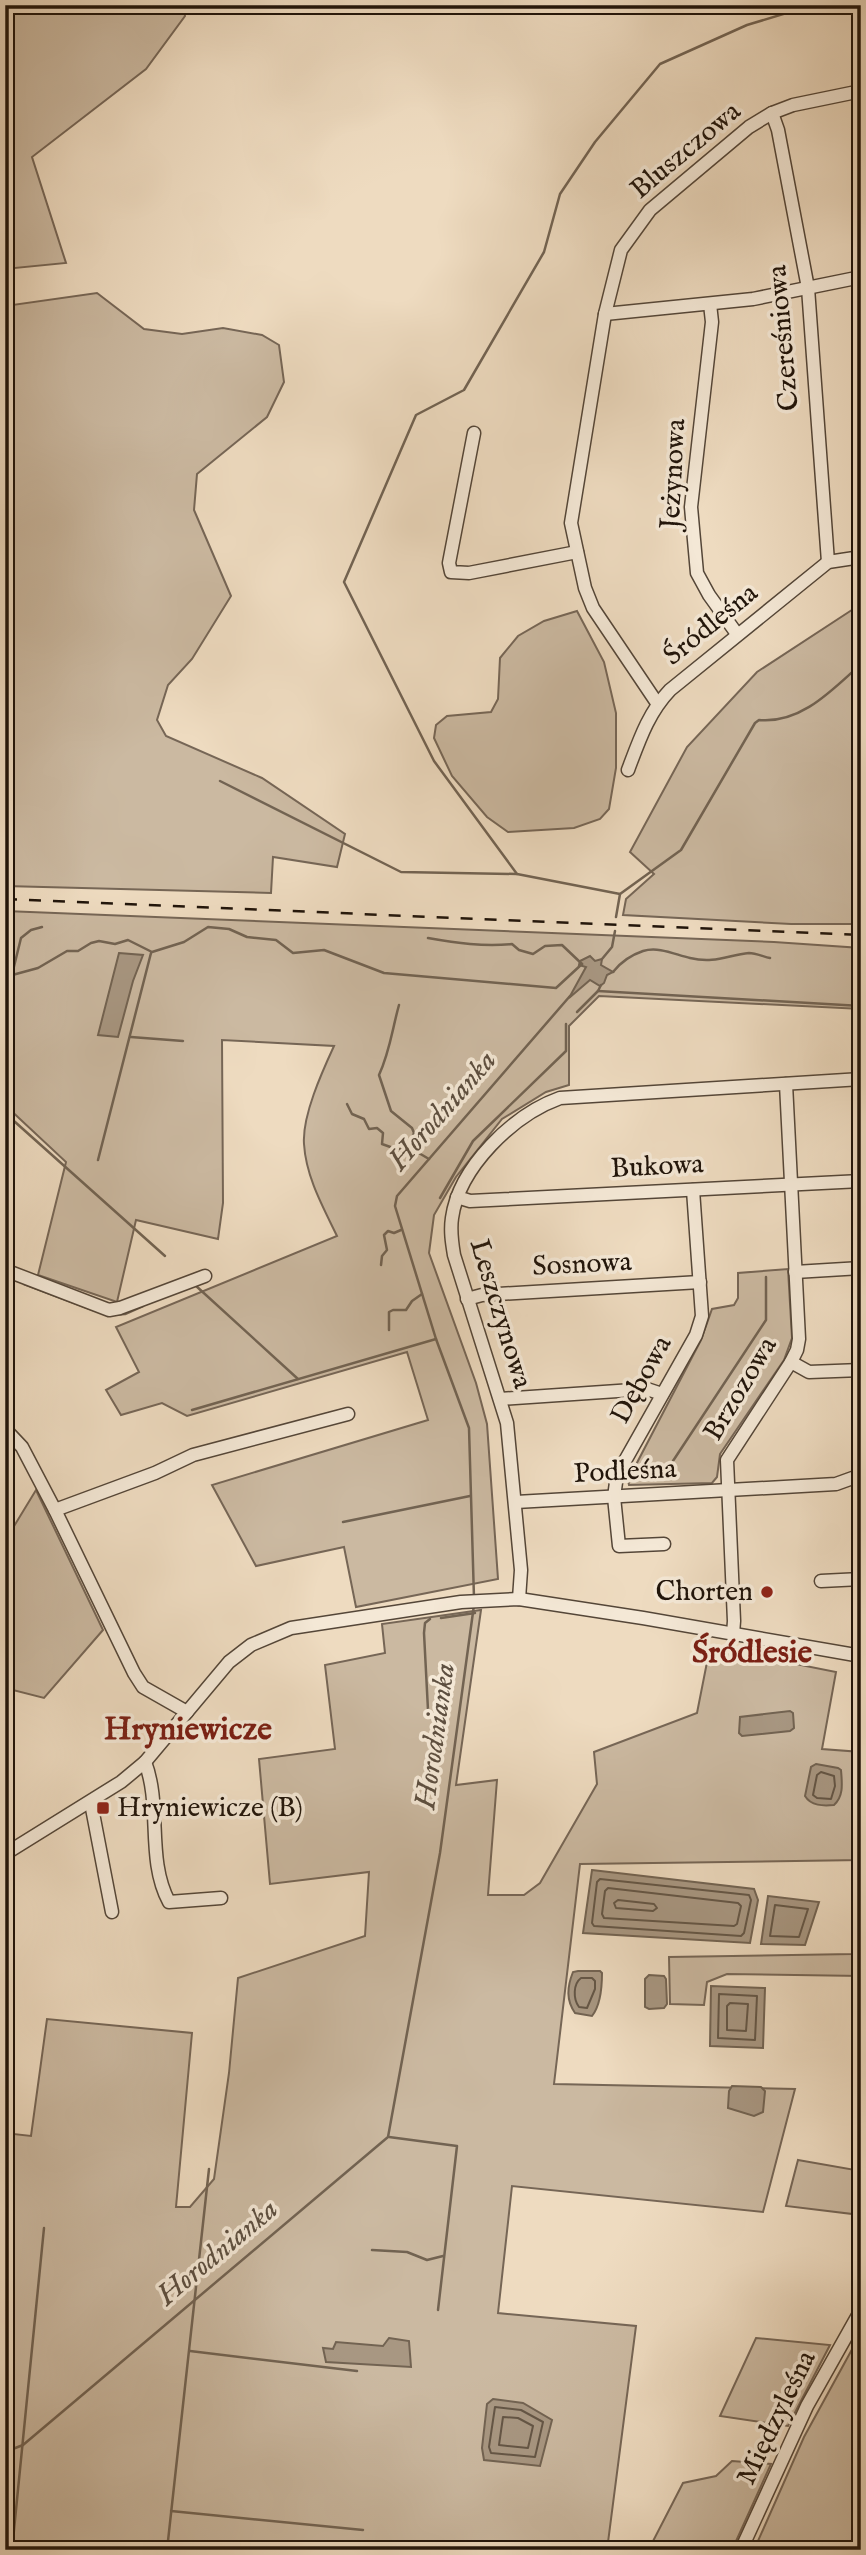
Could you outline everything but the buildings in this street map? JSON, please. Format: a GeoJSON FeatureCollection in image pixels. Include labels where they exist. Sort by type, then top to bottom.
{"type":"FeatureCollection","features":[{"type":"Feature","properties":{"kind":"street","name":"Bluszczowa"},"geometry":{"type":"LineString","coordinates":[[657,703],[593,608],[585,588],[570,523],[605,314],[621,250],[650,210],[749,127],[772,113],[793,105],[861,91]]}},
{"type":"Feature","properties":{"kind":"street","name":"Czereśniowa"},"geometry":{"type":"LineString","coordinates":[[772,113],[778,130],[808,288],[828,562]]}},
{"type":"Feature","properties":{"kind":"street"},"geometry":{"type":"LineString","coordinates":[[605,314],[754,299],[861,277]]}},
{"type":"Feature","properties":{"kind":"street","name":"Jeżynowa"},"geometry":{"type":"LineString","coordinates":[[710,304],[712,322],[691,507],[697,573],[737,634]]}},
{"type":"Feature","properties":{"kind":"street"},"geometry":{"type":"LineString","coordinates":[[474,433],[449,564],[451,572],[469,573],[577,552]]}},
{"type":"Feature","properties":{"kind":"street","name":"Śródleśna"},"geometry":{"type":"LineString","coordinates":[[628,770],[657,703],[670,690],[828,562],[861,557]]}},
{"type":"Feature","properties":{"kind":"street","name":"Leszczynowa"},"geometry":{"type":"LineString","coordinates":[[519,1599],[521,1570],[507,1423],[467,1299],[451,1235],[457,1197],[476,1164],[520,1118],[543,1104],[560,1098],[861,1079]]}},
{"type":"Feature","properties":{"kind":"street","name":"Brzozowa"},"geometry":{"type":"LineString","coordinates":[[733,1634],[727,1460],[791,1362],[799,1339],[786,1084]]}},
{"type":"Feature","properties":{"kind":"street","name":"Bukowa"},"geometry":{"type":"LineString","coordinates":[[457,1197],[470,1201],[861,1181]]}},
{"type":"Feature","properties":{"kind":"street","name":"Dębowa"},"geometry":{"type":"LineString","coordinates":[[664,1544],[620,1546],[614,1497],[617,1475],[696,1335],[702,1316],[693,1190]]}},
{"type":"Feature","properties":{"kind":"street"},"geometry":{"type":"LineString","coordinates":[[795,1272],[861,1268]]}},
{"type":"Feature","properties":{"kind":"street"},"geometry":{"type":"LineString","coordinates":[[5,1270],[109,1310],[205,1276]]}},
{"type":"Feature","properties":{"kind":"street","name":"Sosnowa"},"geometry":{"type":"LineString","coordinates":[[467,1299],[482,1295],[700,1282]]}},
{"type":"Feature","properties":{"kind":"street"},"geometry":{"type":"LineString","coordinates":[[791,1362],[809,1372],[817,1373],[861,1370]]}},
{"type":"Feature","properties":{"kind":"street"},"geometry":{"type":"LineString","coordinates":[[500,1399],[647,1389],[662,1394]]}},
{"type":"Feature","properties":{"kind":"street"},"geometry":{"type":"LineString","coordinates":[[55,1510],[155,1473],[193,1455],[348,1413]]}},
{"type":"Feature","properties":{"kind":"street"},"geometry":{"type":"LineString","coordinates":[[5,1429],[22,1447],[142,1687],[187,1712]]}},
{"type":"Feature","properties":{"kind":"street","name":"Podleśna"},"geometry":{"type":"LineString","coordinates":[[516,1502],[835,1484],[861,1475]]}},
{"type":"Feature","properties":{"kind":"street"},"geometry":{"type":"LineString","coordinates":[[821,1581],[861,1579]]}},
{"type":"Feature","properties":{"kind":"street"},"geometry":{"type":"LineString","coordinates":[[5,1854],[121,1782],[145,1762],[229,1662],[251,1644],[291,1628],[461,1602],[519,1599],[861,1656]]}},
{"type":"Feature","properties":{"kind":"street"},"geometry":{"type":"LineString","coordinates":[[145,1762],[150,1780],[159,1878],[169,1902],[221,1898]]}},
{"type":"Feature","properties":{"kind":"street"},"geometry":{"type":"LineString","coordinates":[[91,1803],[112,1912]]}},
{"type":"Feature","properties":{"kind":"street","name":"Międzyleśna"},"geometry":{"type":"LineString","coordinates":[[741,2550],[807,2406],[861,2310]]}},
{"type":"Feature","properties":{"kind":"shaded area"},"geometry":{"type":"Polygon","coordinates":[[[5,5],[183,5],[185,16],[146,69],[32,157],[66,263],[5,269],[5,5]]]}},
{"type":"Feature","properties":{"kind":"shaded area"},"geometry":{"type":"Polygon","coordinates":[[[97,293],[144,329],[182,334],[223,328],[262,335],[279,345],[284,382],[267,417],[197,474],[194,510],[231,596],[192,659],[168,685],[157,720],[166,736],[262,778],[345,834],[337,867],[273,857],[271,893],[5,886],[5,306],[97,293]]]}},
{"type":"Feature","properties":{"kind":"shaded area"},"geometry":{"type":"Polygon","coordinates":[[[861,604],[861,924],[791,924],[623,915],[626,899],[654,874],[630,852],[687,747],[757,672],[861,604]]]}},
{"type":"Feature","properties":{"kind":"shaded area"},"geometry":{"type":"Polygon","coordinates":[[[577,611],[604,662],[616,713],[616,768],[609,809],[600,819],[574,828],[508,832],[487,817],[452,776],[434,738],[436,725],[447,716],[491,712],[498,699],[500,658],[518,636],[544,621],[577,611]]]}},
{"type":"Feature","properties":{"kind":"shaded area"},"geometry":{"type":"Polygon","coordinates":[[[5,911],[774,942],[861,948],[861,1009],[599,996],[569,1026],[569,1085],[546,1092],[502,1119],[456,1177],[434,1215],[429,1253],[476,1383],[487,1424],[498,1579],[356,1607],[344,1547],[256,1566],[212,1485],[428,1420],[407,1352],[187,1416],[162,1403],[121,1415],[106,1390],[139,1372],[116,1327],[337,1236],[312,1180],[304,1144],[309,1108],[334,1046],[222,1040],[223,1203],[218,1239],[136,1220],[117,1302],[38,1275],[66,1162],[5,1105],[5,911]]]}},
{"type":"Feature","properties":{"kind":"shaded area"},"geometry":{"type":"Polygon","coordinates":[[[788,1269],[792,1338],[784,1360],[720,1454],[717,1477],[712,1483],[629,1485],[628,1480],[701,1340],[712,1309],[734,1305],[738,1298],[738,1273],[788,1269]]]}},
{"type":"Feature","properties":{"kind":"shaded area"},"geometry":{"type":"Polygon","coordinates":[[[36,1490],[103,1630],[44,1698],[5,1688],[5,1541],[36,1490]]]}},
{"type":"Feature","properties":{"kind":"shaded area"},"geometry":{"type":"Polygon","coordinates":[[[481,1610],[456,1785],[497,1780],[488,1895],[524,1895],[540,1883],[597,1784],[594,1752],[697,1713],[710,1647],[836,1672],[822,1749],[861,1752],[861,1860],[580,1864],[554,2084],[795,2089],[763,2212],[512,2186],[498,2313],[636,2326],[607,2550],[5,2550],[5,2133],[31,2136],[47,2019],[192,2033],[176,2207],[190,2207],[214,2179],[229,2073],[238,1978],[365,1936],[369,1872],[270,1884],[259,1759],[335,1749],[325,1665],[385,1653],[382,1624],[481,1610]]]}},
{"type":"Feature","properties":{"kind":"shaded area"},"geometry":{"type":"Polygon","coordinates":[[[861,1919],[861,1976],[727,1974],[707,1982],[704,2005],[670,2004],[669,1957],[853,1954],[861,1919]]]}},
{"type":"Feature","properties":{"kind":"shaded area"},"geometry":{"type":"Polygon","coordinates":[[[798,2160],[861,2171],[861,2215],[786,2206],[798,2160]]]}},
{"type":"Feature","properties":{"kind":"shaded area"},"geometry":{"type":"Polygon","coordinates":[[[861,2333],[861,2550],[754,2550],[804,2437],[861,2333]]]}},
{"type":"Feature","properties":{"kind":"shaded area"},"geometry":{"type":"Polygon","coordinates":[[[756,2338],[830,2345],[788,2426],[720,2416],[756,2338]]]}},
{"type":"Feature","properties":{"kind":"shaded area"},"geometry":{"type":"Polygon","coordinates":[[[732,2461],[771,2464],[732,2550],[660,2550],[650,2547],[683,2483],[716,2476],[732,2461]]]}},
{"type":"Feature","properties":{"kind":"water"},"geometry":{"type":"Polygon","coordinates":[[[119,953],[143,955],[118,1037],[98,1035],[119,953]]]}},
{"type":"Feature","properties":{"kind":"water"},"geometry":{"type":"Polygon","coordinates":[[[590,956],[595,961],[602,959],[601,965],[613,972],[607,975],[600,986],[590,980],[569,998],[586,967],[579,965],[580,961],[590,956]]]}},
{"type":"Feature","properties":{"kind":"water"},"geometry":{"type":"Polygon","coordinates":[[[790,1711],[793,1713],[794,1728],[790,1731],[742,1736],[739,1733],[740,1717],[790,1711]]]}},
{"type":"Feature","properties":{"kind":"water"},"geometry":{"type":"Polygon","coordinates":[[[816,1764],[841,1770],[841,1793],[834,1805],[814,1804],[805,1796],[811,1767],[816,1764]]]}},
{"type":"Feature","properties":{"kind":"water"},"geometry":{"type":"Polygon","coordinates":[[[592,1870],[754,1889],[758,1900],[750,1943],[583,1933],[592,1870]]]}},
{"type":"Feature","properties":{"kind":"water"},"geometry":{"type":"Polygon","coordinates":[[[768,1896],[819,1902],[805,1945],[761,1944],[768,1896]]]}},
{"type":"Feature","properties":{"kind":"water"},"geometry":{"type":"Polygon","coordinates":[[[573,1972],[602,1973],[599,2001],[592,2016],[575,2013],[570,2003],[570,1983],[573,1972]]]}},
{"type":"Feature","properties":{"kind":"water"},"geometry":{"type":"Polygon","coordinates":[[[649,1975],[664,1976],[666,1979],[667,2004],[664,2008],[645,2007],[645,1979],[649,1975]]]}},
{"type":"Feature","properties":{"kind":"water"},"geometry":{"type":"Polygon","coordinates":[[[711,1986],[765,1988],[763,2048],[710,2046],[711,1986]]]}},
{"type":"Feature","properties":{"kind":"water"},"geometry":{"type":"Polygon","coordinates":[[[732,2086],[761,2087],[765,2091],[763,2112],[754,2116],[728,2108],[732,2086]]]}},
{"type":"Feature","properties":{"kind":"water"},"geometry":{"type":"Polygon","coordinates":[[[389,2338],[409,2341],[411,2367],[326,2362],[323,2348],[333,2349],[336,2342],[383,2346],[389,2338]]]}},
{"type":"Feature","properties":{"kind":"water"},"geometry":{"type":"Polygon","coordinates":[[[493,2399],[523,2403],[552,2420],[540,2466],[484,2460],[482,2448],[487,2404],[493,2399]]]}},
{"type":"Feature","properties":{"kind":"waterway"},"geometry":{"type":"LineString","coordinates":[[620,894],[517,874],[434,761],[344,582],[416,415],[464,390],[544,252],[560,194],[595,142],[660,64],[747,25],[813,5]]}},
{"type":"Feature","properties":{"kind":"waterway","name":"Horodnianka"},"geometry":{"type":"LineString","coordinates":[[616,917],[620,894],[681,850],[755,723],[759,720],[789,717],[802,711],[827,694],[861,664]]}},
{"type":"Feature","properties":{"kind":"waterway"},"geometry":{"type":"LineString","coordinates":[[220,781],[401,872],[517,874]]}},
{"type":"Feature","properties":{"kind":"waterway"},"geometry":{"type":"LineString","coordinates":[[5,1003],[21,938],[31,930],[42,927]]}},
{"type":"Feature","properties":{"kind":"waterway"},"geometry":{"type":"LineString","coordinates":[[5,977],[38,968],[67,951],[78,951],[99,941],[115,944],[128,940],[152,952],[184,942],[208,927],[229,929],[247,937],[276,940],[293,953],[324,950],[384,973],[556,988],[582,964]]}},
{"type":"Feature","properties":{"kind":"waterway","name":"Horodnianka"},"geometry":{"type":"LineString","coordinates":[[602,959],[612,947],[615,931]]}},
{"type":"Feature","properties":{"kind":"waterway"},"geometry":{"type":"LineString","coordinates":[[428,938],[470,944],[512,944],[519,950],[533,954],[545,946],[562,945],[582,964]]}},
{"type":"Feature","properties":{"kind":"waterway"},"geometry":{"type":"LineString","coordinates":[[613,972],[630,957],[649,950],[661,950],[699,960],[749,953],[770,958]]}},
{"type":"Feature","properties":{"kind":"waterway"},"geometry":{"type":"LineString","coordinates":[[98,1160],[151,953]]}},
{"type":"Feature","properties":{"kind":"waterway"},"geometry":{"type":"LineString","coordinates":[[577,1012],[601,985]]}},
{"type":"Feature","properties":{"kind":"waterway"},"geometry":{"type":"LineString","coordinates":[[598,991],[861,1006]]}},
{"type":"Feature","properties":{"kind":"waterway","name":"Horodnianka"},"geometry":{"type":"LineString","coordinates":[[474,1598],[469,1428],[436,1339],[395,1206],[397,1196],[570,996]]}},
{"type":"Feature","properties":{"kind":"waterway"},"geometry":{"type":"LineString","coordinates":[[399,1005],[379,1075],[391,1111],[412,1128],[412,1149],[429,1159]]}},
{"type":"Feature","properties":{"kind":"waterway"},"geometry":{"type":"LineString","coordinates":[[440,1198],[473,1141],[566,1051],[566,1024]]}},
{"type":"Feature","properties":{"kind":"waterway"},"geometry":{"type":"LineString","coordinates":[[131,1037],[183,1041]]}},
{"type":"Feature","properties":{"kind":"waterway"},"geometry":{"type":"LineString","coordinates":[[347,1104],[352,1114],[364,1119],[369,1129],[377,1128],[383,1133],[382,1144],[396,1149],[410,1149]]}},
{"type":"Feature","properties":{"kind":"waterway"},"geometry":{"type":"LineString","coordinates":[[5,1113],[165,1256]]}},
{"type":"Feature","properties":{"kind":"waterway"},"geometry":{"type":"LineString","coordinates":[[381,1265],[382,1256],[387,1250],[384,1235],[388,1231],[394,1233],[401,1230]]}},
{"type":"Feature","properties":{"kind":"waterway"},"geometry":{"type":"LineString","coordinates":[[667,1470],[766,1320],[766,1277]]}},
{"type":"Feature","properties":{"kind":"waterway"},"geometry":{"type":"LineString","coordinates":[[24,1284],[93,1310]]}},
{"type":"Feature","properties":{"kind":"waterway"},"geometry":{"type":"LineString","coordinates":[[195,1285],[298,1379]]}},
{"type":"Feature","properties":{"kind":"waterway"},"geometry":{"type":"LineString","coordinates":[[389,1330],[389,1312],[406,1310],[412,1301],[422,1294]]}},
{"type":"Feature","properties":{"kind":"waterway"},"geometry":{"type":"LineString","coordinates":[[110,1315],[125,1314],[143,1306]]}},
{"type":"Feature","properties":{"kind":"waterway"},"geometry":{"type":"LineString","coordinates":[[192,1410],[436,1339]]}},
{"type":"Feature","properties":{"kind":"waterway"},"geometry":{"type":"LineString","coordinates":[[343,1522],[470,1496]]}},
{"type":"Feature","properties":{"kind":"waterway","name":"Horodnianka"},"geometry":{"type":"LineString","coordinates":[[5,2452],[23,2445],[388,2137],[440,1853],[474,1605]]}},
{"type":"Feature","properties":{"kind":"waterway"},"geometry":{"type":"LineString","coordinates":[[441,1618],[475,1613]]}},
{"type":"Feature","properties":{"kind":"waterway"},"geometry":{"type":"LineString","coordinates":[[428,1710],[424,1633],[425,1623],[430,1619]]}},
{"type":"Feature","properties":{"kind":"waterway"},"geometry":{"type":"LineString","coordinates":[[389,2137],[457,2146],[438,2310]]}},
{"type":"Feature","properties":{"kind":"waterway"},"geometry":{"type":"LineString","coordinates":[[167,2550],[209,2169]]}},
{"type":"Feature","properties":{"kind":"waterway"},"geometry":{"type":"LineString","coordinates":[[12,2550],[44,2228]]}},
{"type":"Feature","properties":{"kind":"waterway"},"geometry":{"type":"LineString","coordinates":[[372,2250],[407,2252],[427,2260],[443,2256]]}},
{"type":"Feature","properties":{"kind":"waterway"},"geometry":{"type":"LineString","coordinates":[[190,2351],[357,2371]]}},
{"type":"Feature","properties":{"kind":"waterway"},"geometry":{"type":"LineString","coordinates":[[171,2511],[363,2530]]}},
{"type":"Feature","properties":{"kind":"railway"},"geometry":{"type":"LineString","coordinates":[[5,899],[861,935]]}},
{"type":"Feature","properties":{"kind":"place","name":"Chorten"},"geometry":{"type":"Point","coordinates":[767,1592]}},
{"type":"Feature","properties":{"kind":"place","name":"Hryniewicze (B)"},"geometry":{"type":"Point","coordinates":[103,1808]}},
{"type":"Feature","properties":{"kind":"district","name":"Śródlesie"},"geometry":{"type":"Point","coordinates":[752,1653]}},
{"type":"Feature","properties":{"kind":"district","name":"Hryniewicze"},"geometry":{"type":"Point","coordinates":[188,1730]}}]}
